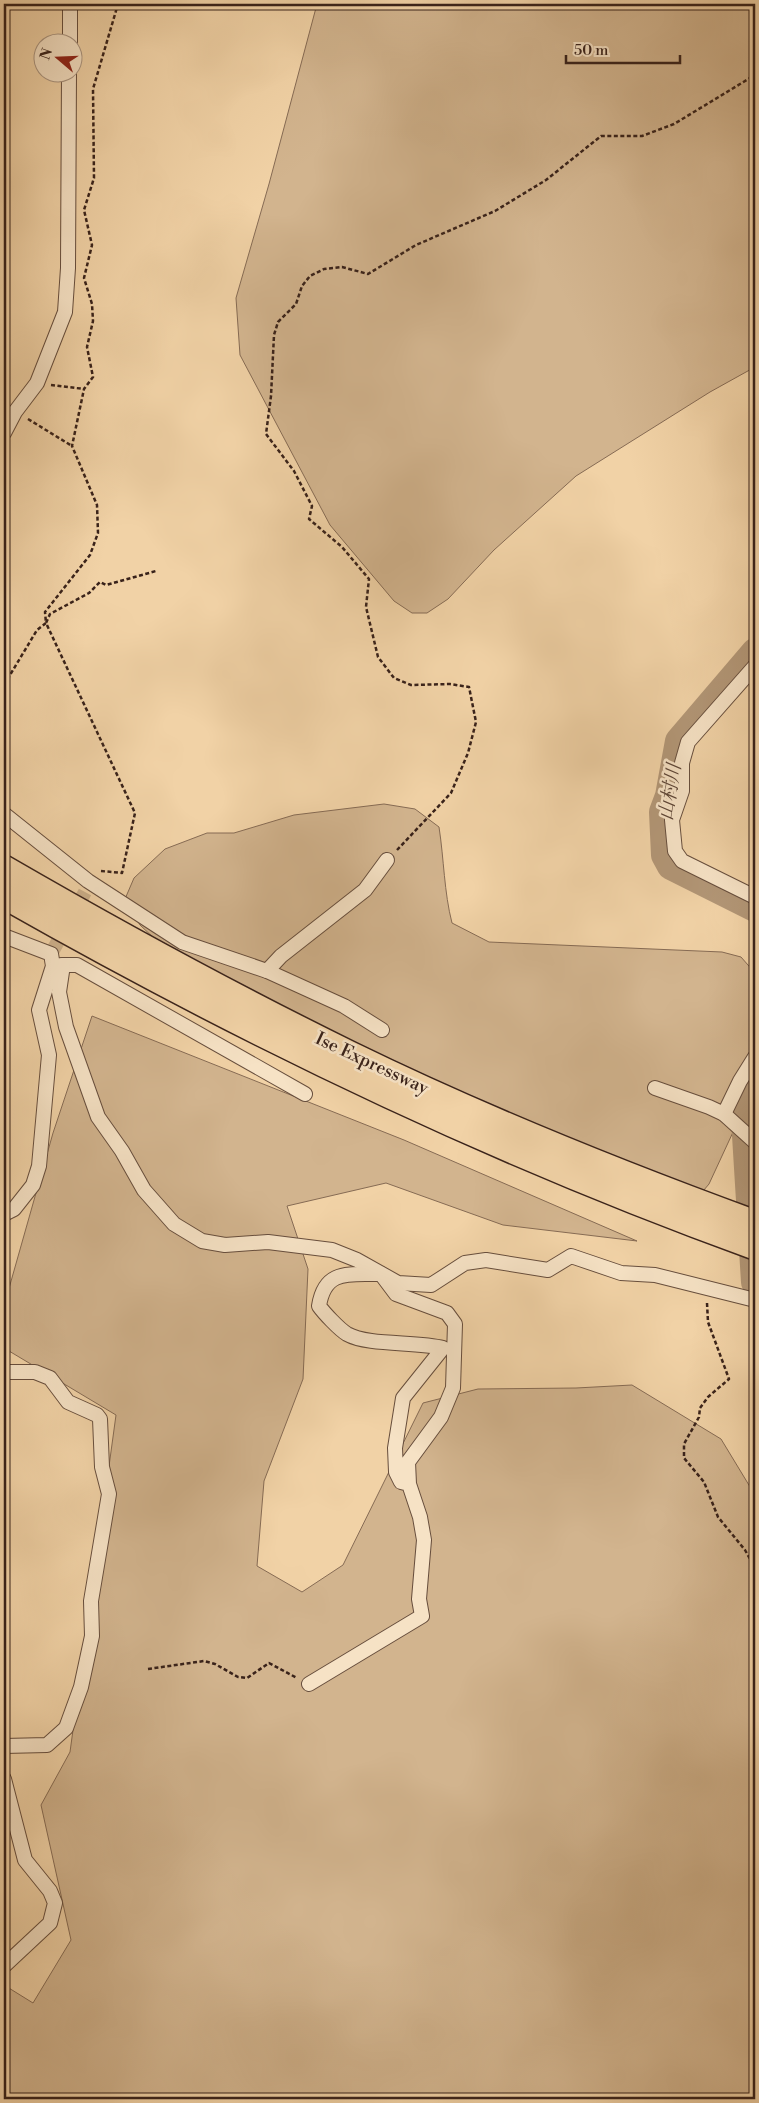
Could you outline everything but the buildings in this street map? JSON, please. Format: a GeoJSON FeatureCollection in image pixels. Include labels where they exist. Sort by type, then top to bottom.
{"type":"FeatureCollection","features":[{"type":"Feature","properties":{"kind":"highway","name":"Ise Expressway"},"geometry":{"type":"LineString","coordinates":[[4,868],[124,937],[352,1055],[561,1148],[755,1223]]}},
{"type":"Feature","properties":{"kind":"highway","name":"Ise Expressway"},"geometry":{"type":"LineString","coordinates":[[4,896],[113,958],[346,1077],[552,1169],[755,1247]]}},
{"type":"Feature","properties":{"kind":"street"},"geometry":{"type":"LineString","coordinates":[[70,4],[70,32]]}},
{"type":"Feature","properties":{"kind":"street"},"geometry":{"type":"LineString","coordinates":[[4,433],[15,412],[37,383],[65,312],[68,268],[70,82]]}},
{"type":"Feature","properties":{"kind":"street"},"geometry":{"type":"LineString","coordinates":[[755,666],[688,742],[682,763],[682,791],[672,820],[675,851],[682,861],[755,897]]}},
{"type":"Feature","properties":{"kind":"street"},"geometry":{"type":"LineString","coordinates":[[4,814],[86,887],[182,942],[267,971],[344,1006],[382,1030]]}},
{"type":"Feature","properties":{"kind":"street"},"geometry":{"type":"LineString","coordinates":[[267,971],[281,956],[365,890],[387,860]]}},
{"type":"Feature","properties":{"kind":"street"},"geometry":{"type":"LineString","coordinates":[[4,936],[51,954],[58,966],[59,992],[66,1027],[98,1117],[122,1151],[144,1190],[174,1224],[202,1242],[225,1245],[268,1242],[332,1250],[357,1260],[398,1283],[431,1285],[465,1263],[486,1260],[548,1270],[570,1256],[621,1273],[655,1275],[755,1300]]}},
{"type":"Feature","properties":{"kind":"street"},"geometry":{"type":"LineString","coordinates":[[58,966],[77,965],[305,1094]]}},
{"type":"Feature","properties":{"kind":"street"},"geometry":{"type":"LineString","coordinates":[[4,1219],[33,1185],[39,1166],[49,1055],[39,1010],[58,966]]}},
{"type":"Feature","properties":{"kind":"street"},"geometry":{"type":"LineString","coordinates":[[724,1114],[740,1080],[755,1057]]}},
{"type":"Feature","properties":{"kind":"street"},"geometry":{"type":"LineString","coordinates":[[654,1088],[709,1106],[724,1114],[755,1142]]}},
{"type":"Feature","properties":{"kind":"street"},"geometry":{"type":"LineString","coordinates":[[381,1274],[340,1275],[329,1281],[321,1292],[319,1306],[348,1334],[367,1339],[428,1344],[449,1348]]}},
{"type":"Feature","properties":{"kind":"street"},"geometry":{"type":"LineString","coordinates":[[309,1684],[422,1616],[419,1599],[424,1540],[420,1517],[409,1484],[408,1462],[441,1417],[453,1388],[449,1348],[455,1324],[447,1313],[396,1294],[381,1274]]}},
{"type":"Feature","properties":{"kind":"street"},"geometry":{"type":"LineString","coordinates":[[409,1484],[401,1482],[396,1472],[395,1448],[403,1398],[449,1348]]}},
{"type":"Feature","properties":{"kind":"street"},"geometry":{"type":"LineString","coordinates":[[4,1372],[35,1372],[50,1378],[68,1402],[100,1418],[102,1467],[109,1494],[91,1601],[92,1636],[81,1687],[66,1728],[47,1745],[4,1746]]}},
{"type":"Feature","properties":{"kind":"street"},"geometry":{"type":"LineString","coordinates":[[4,1779],[25,1860],[50,1891],[55,1903],[50,1923],[4,1966]]}},
{"type":"Feature","properties":{"kind":"path"},"geometry":{"type":"LineString","coordinates":[[86,887],[95,871],[122,873],[135,813],[46,623],[45,612],[90,555],[98,533],[97,505],[72,446],[84,389],[93,377],[87,347],[93,321],[92,304],[84,278],[92,245],[84,210],[94,178],[93,90],[118,4]]}},
{"type":"Feature","properties":{"kind":"path"},"geometry":{"type":"LineString","coordinates":[[387,860],[451,793],[468,753],[476,722],[470,687],[450,684],[411,685],[394,678],[378,657],[366,607],[369,579],[342,547],[309,519],[312,506],[294,471],[266,434],[271,396],[274,335],[278,322],[296,304],[302,286],[310,276],[324,269],[342,266],[368,274],[416,244],[495,211],[546,180],[601,136],[642,136],[674,124],[755,75]]}},
{"type":"Feature","properties":{"kind":"path"},"geometry":{"type":"LineString","coordinates":[[37,383],[84,389]]}},
{"type":"Feature","properties":{"kind":"path"},"geometry":{"type":"LineString","coordinates":[[15,412],[72,446]]}},
{"type":"Feature","properties":{"kind":"path"},"geometry":{"type":"LineString","coordinates":[[4,685],[37,630],[46,623],[50,614],[89,593],[100,582],[106,585],[156,571]]}},
{"type":"Feature","properties":{"kind":"path"},"geometry":{"type":"LineString","coordinates":[[709,1289],[708,1322],[728,1379],[708,1397],[700,1408],[699,1418],[684,1444],[684,1458],[704,1482],[718,1517],[746,1550],[755,1568]]}},
{"type":"Feature","properties":{"kind":"path"},"geometry":{"type":"LineString","coordinates":[[148,1669],[204,1661],[215,1664],[238,1677],[247,1678],[269,1663],[309,1684]]}},
{"type":"Feature","properties":{"kind":"shaded area"},"geometry":{"type":"Polygon","coordinates":[[[317,4],[755,4],[755,367],[710,392],[576,476],[494,550],[448,599],[427,613],[412,613],[394,601],[330,525],[240,355],[236,298],[269,184],[317,4]]]}},
{"type":"Feature","properties":{"kind":"shaded area"},"geometry":{"type":"Polygon","coordinates":[[[384,804],[415,809],[439,827],[447,899],[452,923],[489,942],[722,952],[741,957],[755,973],[754,1069],[734,1130],[709,1184],[682,1216],[173,956],[140,925],[125,899],[134,878],[165,849],[207,833],[234,833],[294,815],[384,804]]]}},
{"type":"Feature","properties":{"kind":"shaded area"},"geometry":{"type":"Polygon","coordinates":[[[92,1016],[404,1140],[637,1241],[503,1225],[386,1183],[287,1206],[308,1269],[303,1379],[264,1481],[257,1566],[302,1592],[343,1565],[423,1403],[478,1389],[576,1388],[632,1385],[721,1439],[755,1495],[755,2099],[4,2099],[4,1985],[33,2003],[71,1940],[41,1805],[70,1752],[116,1415],[4,1348],[4,1306],[53,1133],[92,1016]]]}},
{"type":"Feature","properties":{"kind":"waterway","name":"山村川"},"geometry":{"type":"LineString","coordinates":[[755,652],[679,741],[669,796],[663,812],[665,855],[671,866],[755,908]]}},
{"type":"Feature","properties":{"kind":"waterway","name":"山村川"},"geometry":{"type":"LineString","coordinates":[[755,1077],[746,1106],[745,1119],[755,1282]]}},
{"type":"Feature","properties":{"kind":"tunnel"},"geometry":{"type":"LineString","coordinates":[[51,954],[85,892]]}}]}
